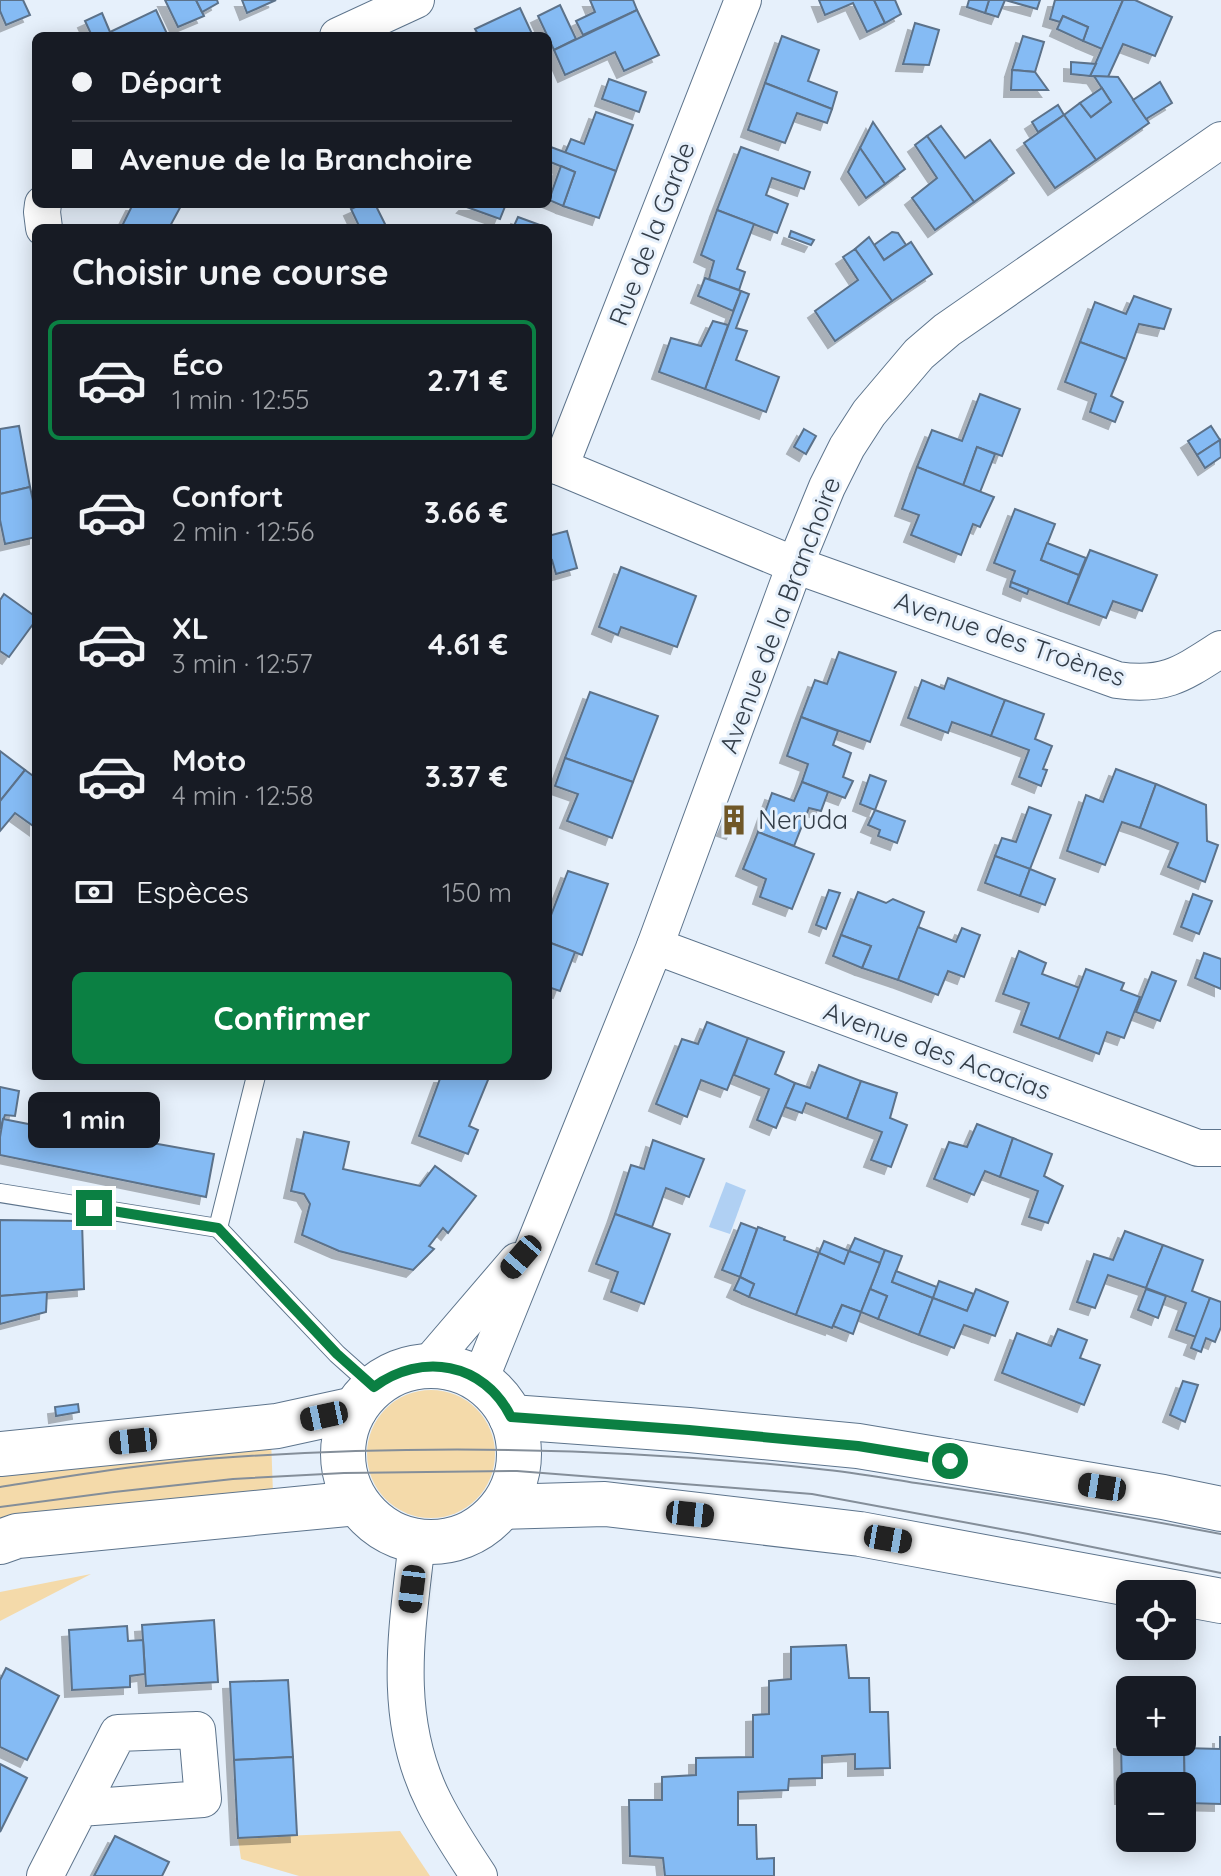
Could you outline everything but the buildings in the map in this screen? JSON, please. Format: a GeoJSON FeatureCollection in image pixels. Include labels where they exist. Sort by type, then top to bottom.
{"type":"FeatureCollection","features":[{"type":"Feature","properties":{"kind":"street"},"geometry":{"type":"LineString","coordinates":[[347,32],[416,0]]}},
{"type":"Feature","properties":{"kind":"street","name":"Rue de la Garde"},"geometry":{"type":"LineString","coordinates":[[743,0],[554,465],[795,565]]}},
{"type":"Feature","properties":{"kind":"street","name":"Avenue de la Branchoire"},"geometry":{"type":"LineString","coordinates":[[480,1380],[655,946],[795,565],[847,447],[869,413],[919,354],[947,330],[1221,140]]}},
{"type":"Feature","properties":{"kind":"street","name":"Avenue des Troènes"},"geometry":{"type":"LineString","coordinates":[[795,565],[1117,680],[1162,681],[1190,669],[1221,649]]}},
{"type":"Feature","properties":{"kind":"street","name":"Avenue des Acacias"},"geometry":{"type":"LineString","coordinates":[[655,946],[1198,1148],[1221,1148]]}},
{"type":"Feature","properties":{"kind":"street","name":"Avenue de la Branchoire"},"geometry":{"type":"LineString","coordinates":[[427,1366],[537,1238]]}},
{"type":"Feature","properties":{"kind":"street"},"geometry":{"type":"LineString","coordinates":[[0,1454],[277,1426],[364,1398],[399,1372],[427,1366],[446,1367],[480,1380],[497,1396],[517,1432],[519,1461],[512,1490],[502,1507],[483,1526],[460,1538],[443,1542],[417,1541],[379,1526],[357,1503],[346,1480],[342,1452],[346,1430],[364,1398]]}},
{"type":"Feature","properties":{"kind":"street"},"geometry":{"type":"LineString","coordinates":[[511,1417],[858,1446],[1221,1509]]}},
{"type":"Feature","properties":{"kind":"street"},"geometry":{"type":"LineString","coordinates":[[0,1542],[17,1536],[357,1503]]}},
{"type":"Feature","properties":{"kind":"street"},"geometry":{"type":"LineString","coordinates":[[502,1507],[605,1504],[860,1534],[1221,1601]]}},
{"type":"Feature","properties":{"kind":"street"},"geometry":{"type":"LineString","coordinates":[[417,1541],[405,1647],[409,1727],[420,1770],[434,1802],[479,1876]]}},
{"type":"Feature","properties":{"kind":"street"},"geometry":{"type":"LineString","coordinates":[[45,1876],[80,1808]]}},
{"type":"Feature","properties":{"kind":"lane"},"geometry":{"type":"LineString","coordinates":[[218,1228],[255,1080]]}},
{"type":"Feature","properties":{"kind":"lane"},"geometry":{"type":"LineString","coordinates":[[0,1193],[218,1228],[337,1354],[364,1398]]}},
{"type":"Feature","properties":{"kind":"shaded area"},"geometry":{"type":"Polygon","coordinates":[[[431,1390],[455,1395],[476,1409],[490,1430],[495,1454],[490,1478],[476,1499],[455,1513],[431,1518],[407,1513],[386,1499],[372,1478],[367,1454],[372,1430],[386,1409],[407,1395],[431,1390]]]}},
{"type":"Feature","properties":{"kind":"shaded area"},"geometry":{"type":"Polygon","coordinates":[[[271,1438],[273,1494],[0,1528],[0,1468],[271,1438]]]}},
{"type":"Feature","properties":{"kind":"shaded area"},"geometry":{"type":"Polygon","coordinates":[[[91,1574],[0,1621],[0,1592],[91,1574]]]}},
{"type":"Feature","properties":{"kind":"shaded area"},"geometry":{"type":"Polygon","coordinates":[[[400,1831],[430,1876],[299,1876],[241,1859],[238,1838],[400,1831]]]}},
{"type":"Feature","properties":{"kind":"water"},"geometry":{"type":"Polygon","coordinates":[[[726,1182],[746,1190],[730,1234],[709,1227],[726,1182]]]}},
{"type":"Feature","properties":{"kind":"tram line"},"geometry":{"type":"LineString","coordinates":[[0,1487],[204,1459],[379,1450],[526,1450],[673,1456],[843,1472],[1031,1500],[1221,1534]]}},
{"type":"Feature","properties":{"kind":"tram line"},"geometry":{"type":"LineString","coordinates":[[0,1507],[233,1479],[344,1473],[517,1471],[812,1494],[1221,1573]]}},
{"type":"Feature","properties":{"kind":"place","name":"Neruda"},"geometry":{"type":"Point","coordinates":[734,820]}},
{"type":"Feature","properties":{"kind":"route"},"geometry":{"type":"LineString","coordinates":[[94,1208],[218,1228],[337,1354],[374,1387],[408,1369],[446,1367],[480,1380],[492,1390],[511,1417],[858,1446],[950,1461]]}}]}
